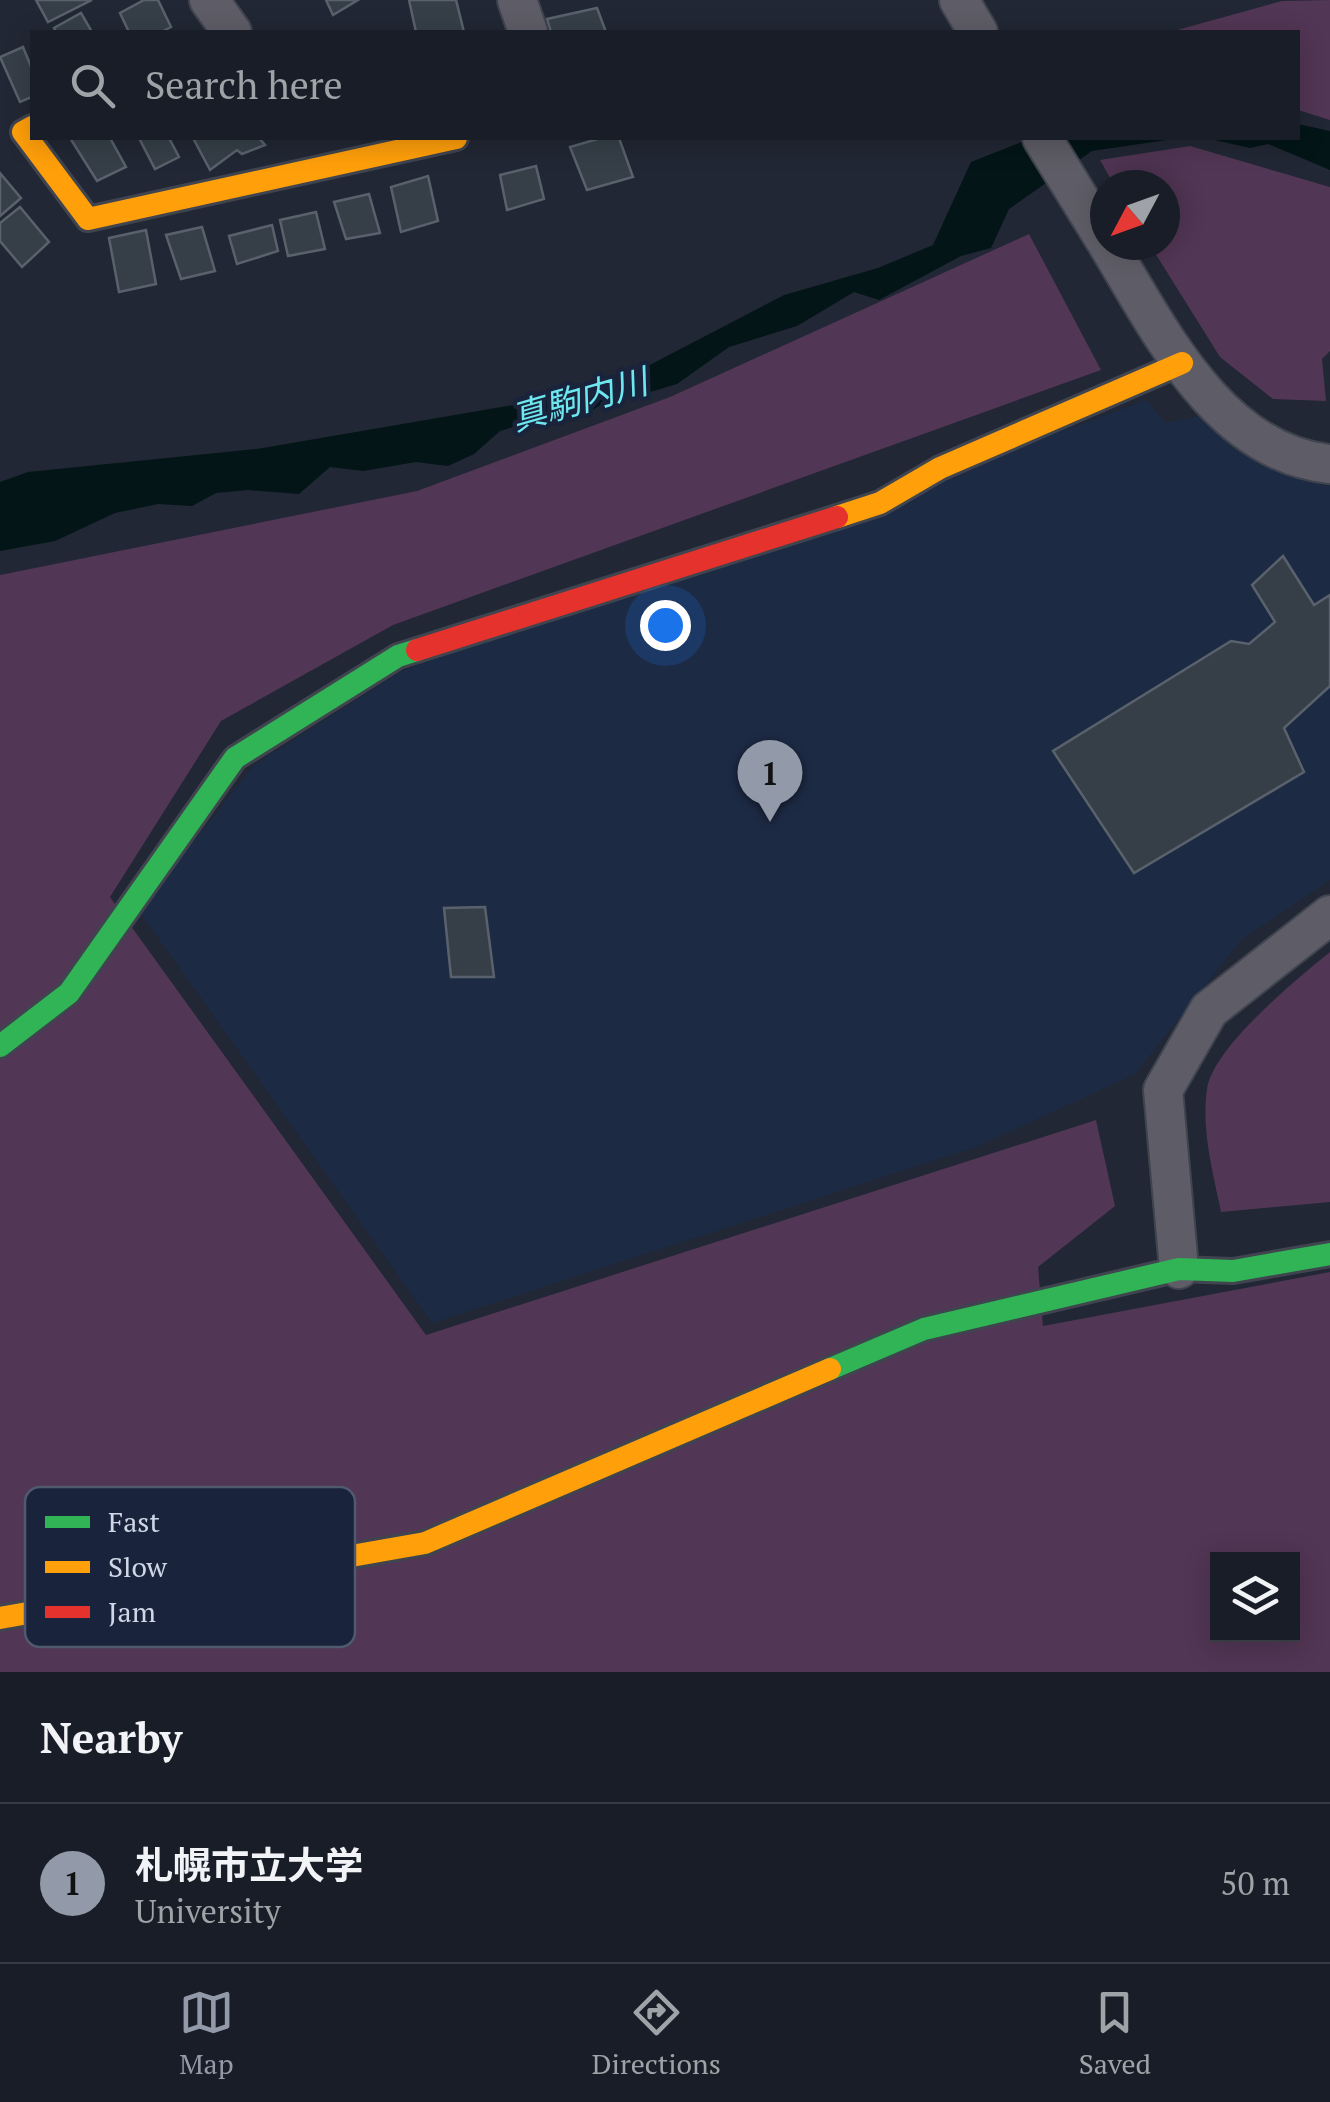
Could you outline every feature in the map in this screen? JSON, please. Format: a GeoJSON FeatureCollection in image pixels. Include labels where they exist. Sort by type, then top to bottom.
{"type":"FeatureCollection","features":[{"type":"Feature","properties":{"kind":"street"},"geometry":{"type":"LineString","coordinates":[[517,0],[527,30]]}},
{"type":"Feature","properties":{"kind":"street"},"geometry":{"type":"LineString","coordinates":[[959,0],[977,30]]}},
{"type":"Feature","properties":{"kind":"street"},"geometry":{"type":"LineString","coordinates":[[30,128],[23,132],[88,220],[318,151],[435,140]]}},
{"type":"Feature","properties":{"kind":"street"},"geometry":{"type":"LineString","coordinates":[[1043,140],[1090,217]]}},
{"type":"Feature","properties":{"kind":"street"},"geometry":{"type":"LineString","coordinates":[[1117,260],[1182,363],[1235,423],[1259,440],[1310,462],[1330,464]]}},
{"type":"Feature","properties":{"kind":"street"},"geometry":{"type":"LineString","coordinates":[[0,1046],[69,994],[236,758],[398,656],[880,503],[940,468],[1182,363]]}},
{"type":"Feature","properties":{"kind":"street"},"geometry":{"type":"LineString","coordinates":[[1179,1269],[1163,1090],[1209,1010],[1330,915]]}},
{"type":"Feature","properties":{"kind":"street"},"geometry":{"type":"LineString","coordinates":[[355,1556],[426,1543],[924,1329],[1179,1269],[1233,1270],[1330,1254]]}},
{"type":"Feature","properties":{"kind":"street"},"geometry":{"type":"LineString","coordinates":[[0,1618],[25,1614]]}},
{"type":"Feature","properties":{"kind":"shaded area"},"geometry":{"type":"Polygon","coordinates":[[[1330,0],[1330,120],[1300,111],[1300,30],[1177,30],[1282,1],[1330,0]]]}},
{"type":"Feature","properties":{"kind":"shaded area"},"geometry":{"type":"Polygon","coordinates":[[[1190,146],[1330,187],[1330,351],[1322,359],[1326,401],[1273,399],[1220,357],[1159,260],[1180,260],[1180,170],[1106,170],[1100,160],[1190,146]]]}},
{"type":"Feature","properties":{"kind":"shaded area"},"geometry":{"type":"Polygon","coordinates":[[[1029,234],[1101,370],[393,625],[221,721],[110,897],[426,1335],[1096,1120],[1115,1206],[1038,1267],[1043,1326],[1330,1272],[1330,1672],[0,1672],[0,575],[417,491],[670,397],[1029,234]]]}},
{"type":"Feature","properties":{"kind":"shaded area"},"geometry":{"type":"Polygon","coordinates":[[[1147,400],[1165,423],[1200,416],[1261,466],[1330,471],[1330,880],[1241,940],[1135,1074],[976,1147],[432,1323],[139,911],[255,764],[402,671],[1147,400]]]}},
{"type":"Feature","properties":{"kind":"shaded area"},"geometry":{"type":"Polygon","coordinates":[[[1330,952],[1330,1202],[1221,1212],[1206,1120],[1207,1089],[1213,1072],[1259,1014],[1330,952]]]}},
{"type":"Feature","properties":{"kind":"water"},"geometry":{"type":"Polygon","coordinates":[[[1300,124],[1330,131],[1330,170],[1268,144],[1250,148],[1215,140],[1300,140],[1300,124]]]}},
{"type":"Feature","properties":{"kind":"water","name":"真駒内川"},"geometry":{"type":"Polygon","coordinates":[[[1027,140],[1166,140],[1092,151],[1009,209],[991,248],[961,256],[879,300],[854,292],[797,326],[729,347],[677,384],[647,393],[622,391],[591,411],[553,415],[500,431],[474,454],[448,466],[416,462],[363,471],[330,467],[299,494],[248,490],[216,493],[192,506],[158,504],[115,513],[55,541],[0,551],[0,482],[28,472],[257,449],[566,396],[644,368],[784,295],[878,268],[933,245],[971,162],[1027,140]]]}},
{"type":"Feature","properties":{"kind":"building"},"geometry":{"type":"Polygon","coordinates":[[[36,0],[92,0],[48,22],[36,0]]]}},
{"type":"Feature","properties":{"kind":"building"},"geometry":{"type":"Polygon","coordinates":[[[144,0],[158,0],[171,27],[128,30],[120,13],[144,0]]]}},
{"type":"Feature","properties":{"kind":"building"},"geometry":{"type":"Polygon","coordinates":[[[326,0],[358,0],[333,15],[326,0]]]}},
{"type":"Feature","properties":{"kind":"building"},"geometry":{"type":"Polygon","coordinates":[[[409,0],[456,0],[464,30],[416,30],[409,0]]]}},
{"type":"Feature","properties":{"kind":"building"},"geometry":{"type":"Polygon","coordinates":[[[597,8],[605,30],[550,30],[547,19],[597,8]]]}},
{"type":"Feature","properties":{"kind":"building"},"geometry":{"type":"Polygon","coordinates":[[[81,13],[91,30],[55,30],[81,13]]]}},
{"type":"Feature","properties":{"kind":"building"},"geometry":{"type":"Polygon","coordinates":[[[23,47],[30,64],[30,98],[20,102],[0,57],[23,47]]]}},
{"type":"Feature","properties":{"kind":"building"},"geometry":{"type":"Polygon","coordinates":[[[71,140],[111,140],[126,167],[97,181],[71,140]]]}},
{"type":"Feature","properties":{"kind":"building"},"geometry":{"type":"Polygon","coordinates":[[[140,140],[170,140],[179,157],[155,169],[140,140]]]}},
{"type":"Feature","properties":{"kind":"building"},"geometry":{"type":"Polygon","coordinates":[[[194,140],[261,140],[265,145],[242,154],[237,150],[210,170],[194,140]]]}},
{"type":"Feature","properties":{"kind":"building"},"geometry":{"type":"Polygon","coordinates":[[[594,140],[620,140],[633,177],[587,190],[570,147],[594,140]]]}},
{"type":"Feature","properties":{"kind":"building"},"geometry":{"type":"Polygon","coordinates":[[[536,166],[544,199],[507,210],[500,175],[536,166]]]}},
{"type":"Feature","properties":{"kind":"building"},"geometry":{"type":"Polygon","coordinates":[[[0,173],[21,198],[0,216],[0,173]]]}},
{"type":"Feature","properties":{"kind":"building"},"geometry":{"type":"Polygon","coordinates":[[[428,176],[438,221],[401,232],[391,187],[428,176]]]}},
{"type":"Feature","properties":{"kind":"building"},"geometry":{"type":"Polygon","coordinates":[[[369,194],[380,233],[346,239],[334,202],[369,194]]]}},
{"type":"Feature","properties":{"kind":"building"},"geometry":{"type":"Polygon","coordinates":[[[20,207],[49,242],[22,267],[0,241],[0,223],[20,207]]]}},
{"type":"Feature","properties":{"kind":"building"},"geometry":{"type":"Polygon","coordinates":[[[316,212],[325,249],[288,256],[280,220],[316,212]]]}},
{"type":"Feature","properties":{"kind":"building"},"geometry":{"type":"Polygon","coordinates":[[[272,225],[278,251],[237,264],[229,236],[272,225]]]}},
{"type":"Feature","properties":{"kind":"building"},"geometry":{"type":"Polygon","coordinates":[[[202,227],[215,271],[181,279],[166,235],[202,227]]]}},
{"type":"Feature","properties":{"kind":"building"},"geometry":{"type":"Polygon","coordinates":[[[146,230],[156,284],[119,292],[109,238],[146,230]]]}},
{"type":"Feature","properties":{"kind":"building"},"geometry":{"type":"Polygon","coordinates":[[[1283,556],[1314,605],[1330,595],[1330,686],[1284,728],[1304,772],[1134,873],[1053,751],[1231,641],[1249,644],[1275,622],[1252,585],[1283,556]]]}},
{"type":"Feature","properties":{"kind":"building"},"geometry":{"type":"Polygon","coordinates":[[[485,907],[494,977],[451,977],[444,908],[485,907]]]}},
{"type":"Feature","properties":{"kind":"traffic: fast"},"geometry":{"type":"LineString","coordinates":[[0,1046],[69,993],[235,758],[398,656],[417,650]]}},
{"type":"Feature","properties":{"kind":"traffic: fast"},"geometry":{"type":"LineString","coordinates":[[830,1369],[924,1329],[1179,1269],[1233,1271],[1330,1254]]}},
{"type":"Feature","properties":{"kind":"traffic: slow"},"geometry":{"type":"LineString","coordinates":[[30,128],[23,132],[88,219],[447,140]]}},
{"type":"Feature","properties":{"kind":"traffic: slow"},"geometry":{"type":"LineString","coordinates":[[837,517],[880,503],[940,468],[1182,363]]}},
{"type":"Feature","properties":{"kind":"traffic: slow"},"geometry":{"type":"LineString","coordinates":[[355,1555],[425,1543],[830,1369]]}},
{"type":"Feature","properties":{"kind":"traffic: slow"},"geometry":{"type":"LineString","coordinates":[[0,1618],[25,1614]]}},
{"type":"Feature","properties":{"kind":"traffic: jam"},"geometry":{"type":"LineString","coordinates":[[417,650],[837,517]]}},
{"type":"Feature","properties":{"kind":"place","name":"札幌市立大学"},"geometry":{"type":"Point","coordinates":[770,822]}}]}
